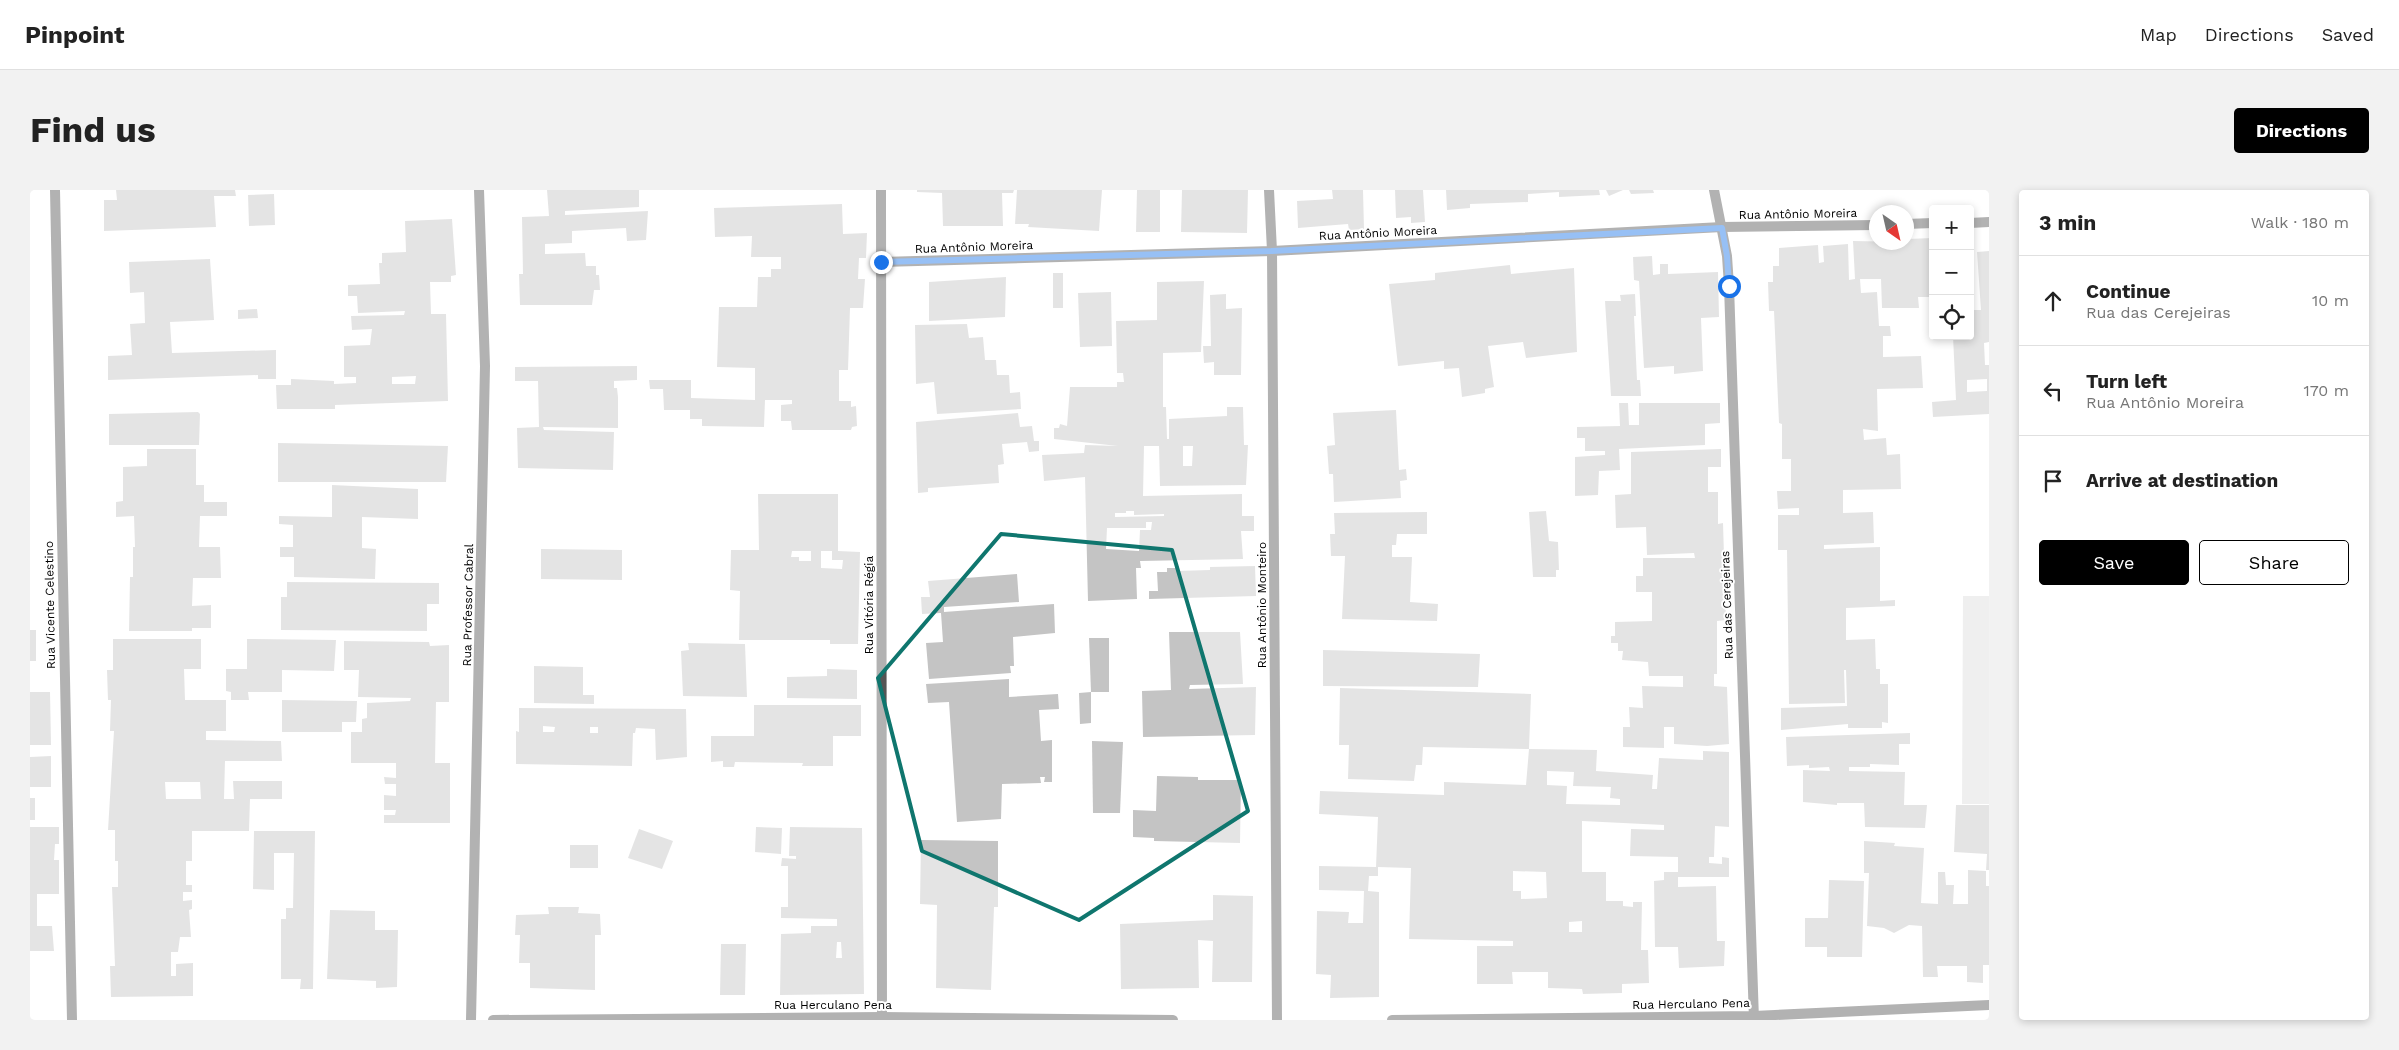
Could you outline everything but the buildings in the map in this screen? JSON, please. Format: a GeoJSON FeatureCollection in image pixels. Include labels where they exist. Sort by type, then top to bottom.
{"type":"FeatureCollection","features":[{"type":"Feature","properties":{"kind":"street","name":"Rua Vicente Celestino"},"geometry":{"type":"LineString","coordinates":[[55,190],[72,1020]]}},
{"type":"Feature","properties":{"kind":"street","name":"Rua Professor Cabral"},"geometry":{"type":"LineString","coordinates":[[471,1020],[485,366],[479,190]]}},
{"type":"Feature","properties":{"kind":"street","name":"Rua Vitória Régia"},"geometry":{"type":"LineString","coordinates":[[881,190],[882,1018]]}},
{"type":"Feature","properties":{"kind":"street","name":"Rua Antônio Monteiro"},"geometry":{"type":"LineString","coordinates":[[1268,190],[1272,251],[1277,1020]]}},
{"type":"Feature","properties":{"kind":"street","name":"Rua das Cerejeiras"},"geometry":{"type":"LineString","coordinates":[[1714,190],[1727,256],[1729,286],[1754,1018]]}},
{"type":"Feature","properties":{"kind":"street"},"geometry":{"type":"LineString","coordinates":[[1974,223],[1989,222]]}},
{"type":"Feature","properties":{"kind":"street","name":"Rua Antônio Moreira"},"geometry":{"type":"LineString","coordinates":[[881,262],[1272,251],[1722,228],[1869,224]]}},
{"type":"Feature","properties":{"kind":"street"},"geometry":{"type":"LineString","coordinates":[[1914,224],[1929,224]]}},
{"type":"Feature","properties":{"kind":"street","name":"Rua Herculano Pena"},"geometry":{"type":"LineString","coordinates":[[1392,1020],[1754,1018],[1989,1005]]}},
{"type":"Feature","properties":{"kind":"street","name":"Rua Herculano Pena"},"geometry":{"type":"LineString","coordinates":[[493,1020],[882,1018],[1173,1020]]}},
{"type":"Feature","properties":{"kind":"highlighted area"},"geometry":{"type":"Polygon","coordinates":[[[1001,534],[1172,550],[1248,811],[1079,920],[922,851],[878,678],[1001,534]]]}},
{"type":"Feature","properties":{"kind":"shaded area"},"geometry":{"type":"Polygon","coordinates":[[[1963,596],[1989,596],[1989,804],[1962,804],[1963,596]]]}},
{"type":"Feature","properties":{"kind":"route"},"geometry":{"type":"LineString","coordinates":[[881,262],[1272,251],[1722,228],[1727,256],[1729,286]]}}]}
